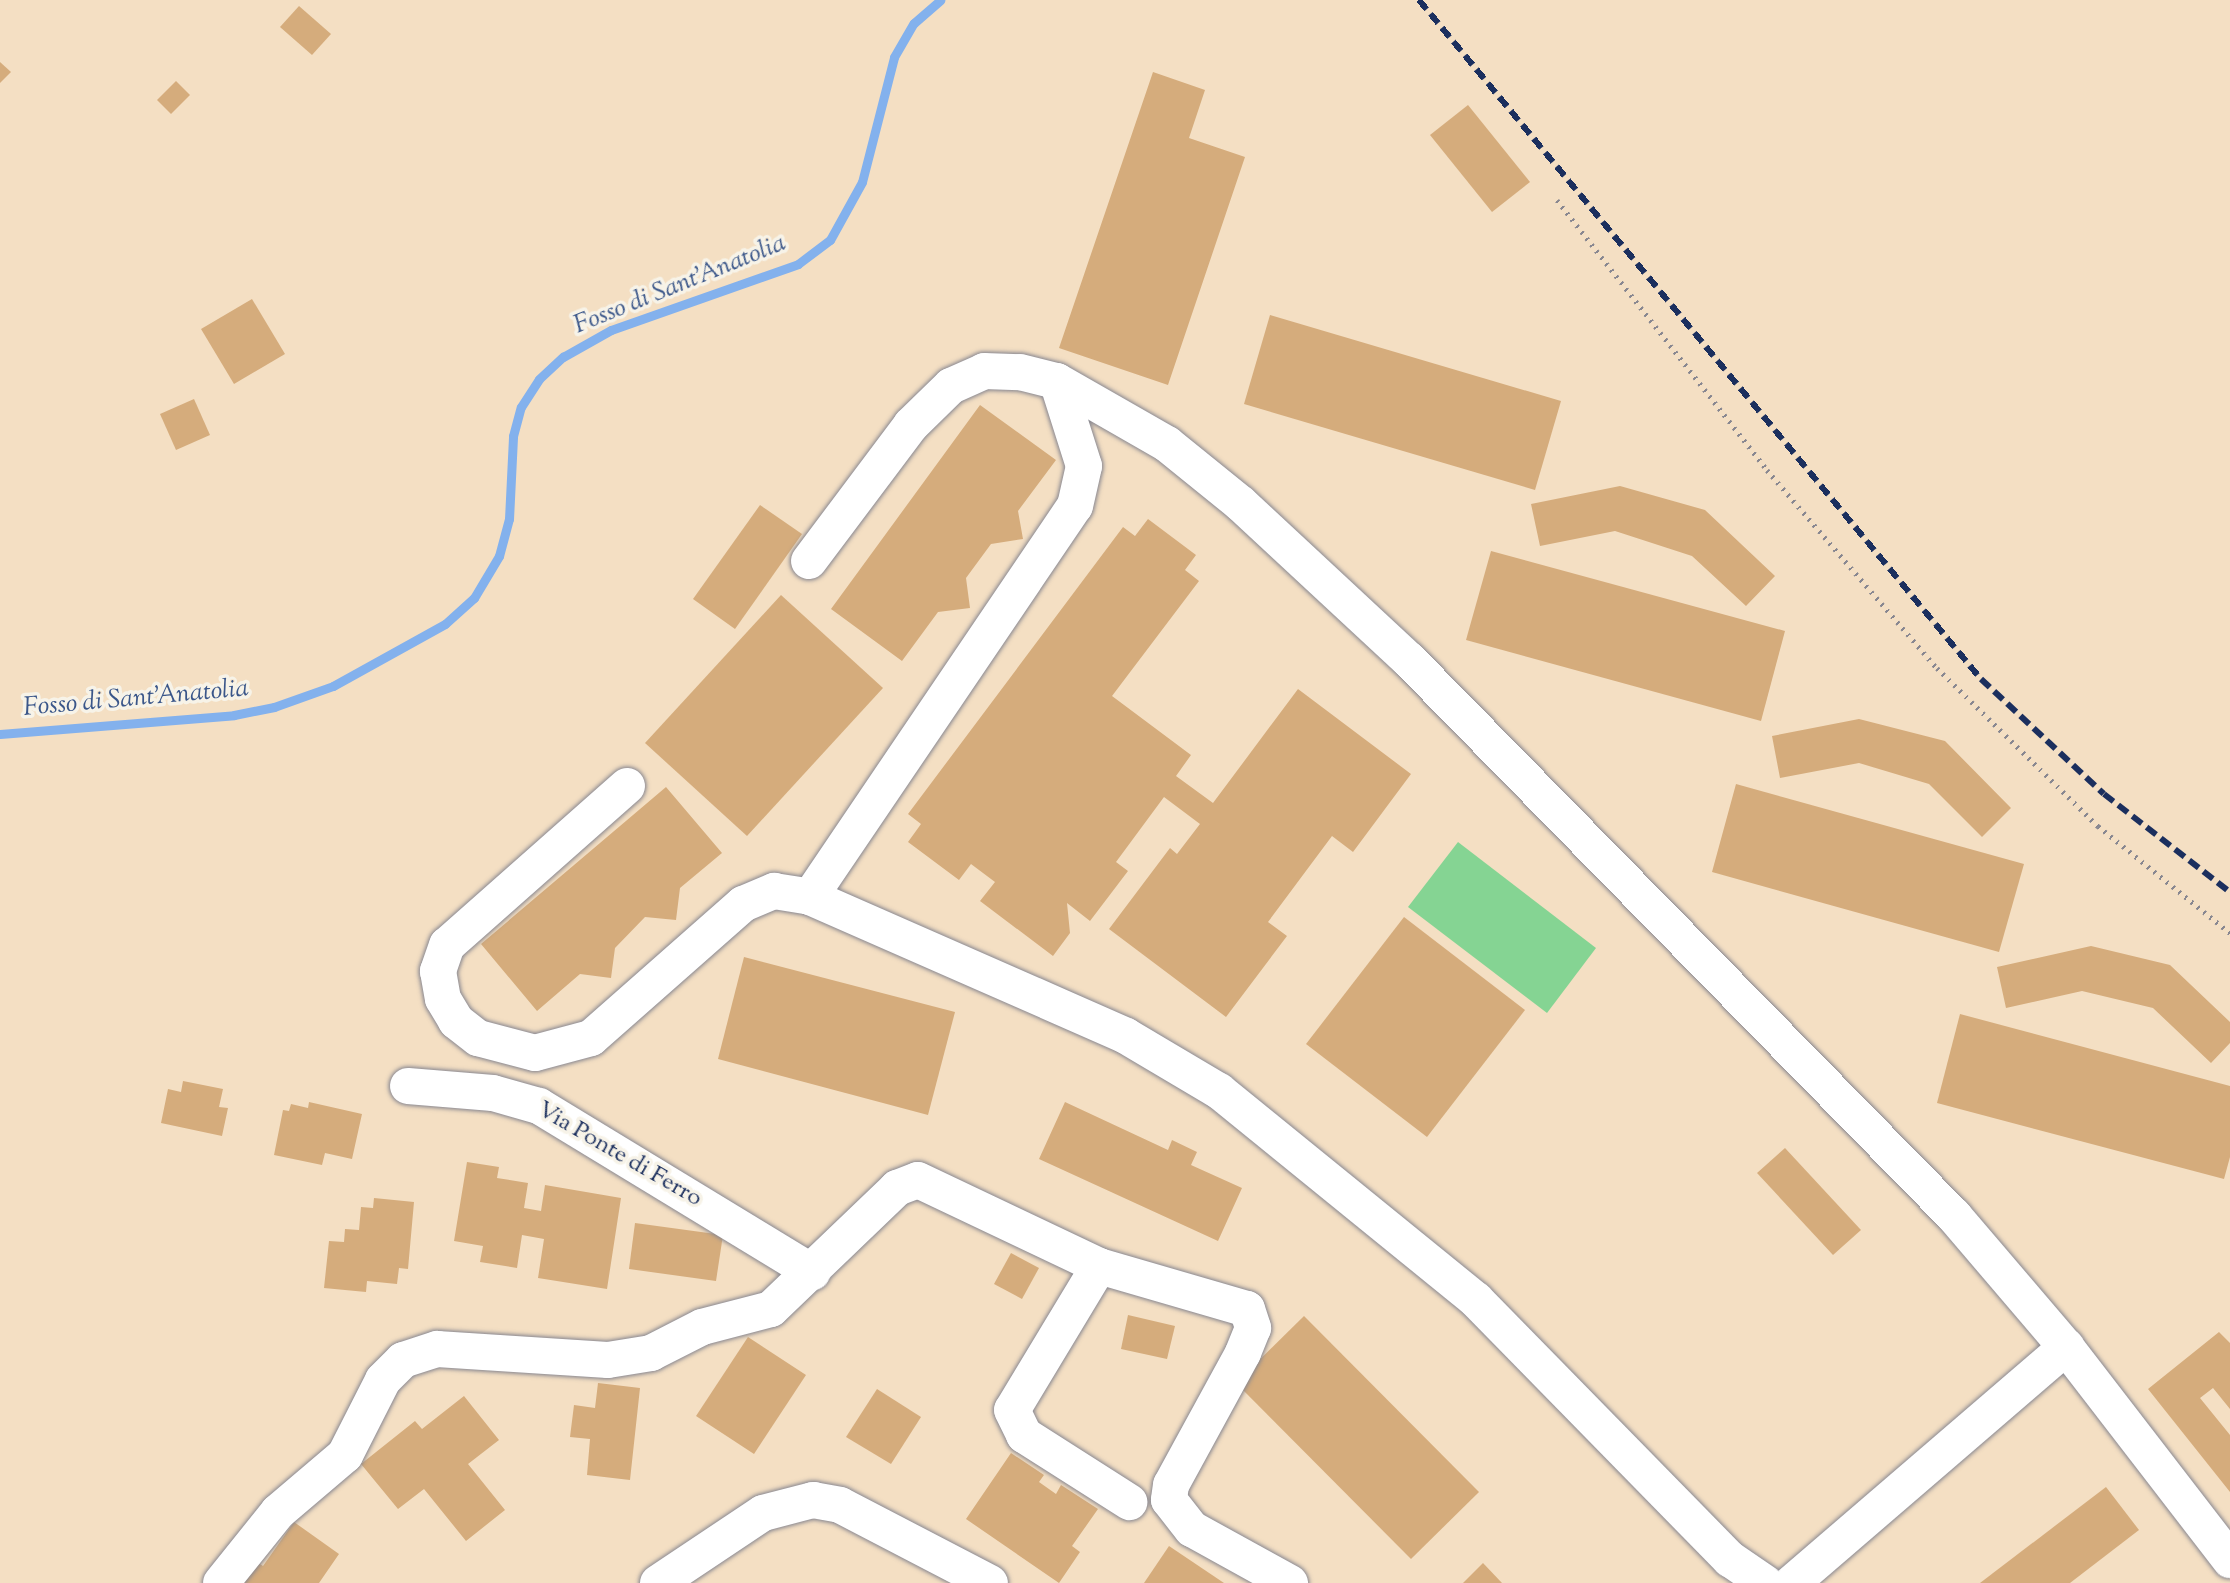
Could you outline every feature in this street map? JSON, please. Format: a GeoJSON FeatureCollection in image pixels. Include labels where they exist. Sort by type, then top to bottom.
{"type":"FeatureCollection","features":[{"type":"Feature","properties":{"kind":"street"},"geometry":{"type":"LineString","coordinates":[[809,561],[904,433],[951,386],[984,371],[1020,372],[1057,381],[1126,416],[1176,451],[1356,609],[1954,1216],[2066,1347],[2230,1560]]}},
{"type":"Feature","properties":{"kind":"street"},"geometry":{"type":"LineString","coordinates":[[810,897],[1075,506],[1084,466],[1057,381]]}},
{"type":"Feature","properties":{"kind":"street"},"geometry":{"type":"LineString","coordinates":[[627,786],[447,945],[438,971],[443,999],[456,1021],[478,1038],[535,1053],[581,1042],[640,1000],[743,904],[774,891],[810,897],[1126,1036],[1219,1091],[1476,1300],[1730,1559],[1765,1583]]}},
{"type":"Feature","properties":{"kind":"street","name":"Via Ponte di Ferro"},"geometry":{"type":"LineString","coordinates":[[408,1086],[493,1093],[539,1106],[812,1272]]}},
{"type":"Feature","properties":{"kind":"street"},"geometry":{"type":"LineString","coordinates":[[221,1583],[278,1512],[345,1455],[383,1380],[410,1357],[447,1349],[635,1357],[702,1327],[762,1313],[812,1272],[897,1188],[918,1180],[1099,1266],[1182,1293],[1232,1301],[1251,1316],[1253,1328],[1239,1363],[1171,1485],[1169,1500],[1192,1529],[1290,1583]]}},
{"type":"Feature","properties":{"kind":"street"},"geometry":{"type":"LineString","coordinates":[[1099,1266],[1012,1410],[1024,1435],[1129,1502]]}},
{"type":"Feature","properties":{"kind":"street"},"geometry":{"type":"LineString","coordinates":[[1792,1583],[2066,1347]]}},
{"type":"Feature","properties":{"kind":"street"},"geometry":{"type":"LineString","coordinates":[[658,1583],[763,1513],[813,1500],[840,1505],[990,1583]]}},
{"type":"Feature","properties":{"kind":"path"},"geometry":{"type":"LineString","coordinates":[[1557,200],[1767,470],[1937,668],[2098,826],[2230,933]]}},
{"type":"Feature","properties":{"kind":"green space"},"geometry":{"type":"Polygon","coordinates":[[[1458,842],[1596,948],[1547,1013],[1408,907],[1458,842]]]}},
{"type":"Feature","properties":{"kind":"building"},"geometry":{"type":"Polygon","coordinates":[[[299,6],[331,34],[312,55],[280,27],[299,6]]]}},
{"type":"Feature","properties":{"kind":"building"},"geometry":{"type":"Polygon","coordinates":[[[0,62],[11,72],[0,83],[0,62]]]}},
{"type":"Feature","properties":{"kind":"building"},"geometry":{"type":"Polygon","coordinates":[[[1153,72],[1205,90],[1189,138],[1245,157],[1168,385],[1059,348],[1153,72]]]}},
{"type":"Feature","properties":{"kind":"building"},"geometry":{"type":"Polygon","coordinates":[[[176,81],[190,95],[171,114],[157,100],[176,81]]]}},
{"type":"Feature","properties":{"kind":"building"},"geometry":{"type":"Polygon","coordinates":[[[1468,105],[1530,182],[1492,212],[1430,135],[1468,105]]]}},
{"type":"Feature","properties":{"kind":"building"},"geometry":{"type":"Polygon","coordinates":[[[252,299],[285,354],[234,384],[201,329],[252,299]]]}},
{"type":"Feature","properties":{"kind":"building"},"geometry":{"type":"Polygon","coordinates":[[[1270,315],[1561,401],[1535,490],[1244,404],[1270,315]]]}},
{"type":"Feature","properties":{"kind":"building"},"geometry":{"type":"Polygon","coordinates":[[[194,399],[210,435],[176,450],[160,414],[194,399]]]}},
{"type":"Feature","properties":{"kind":"building"},"geometry":{"type":"Polygon","coordinates":[[[980,405],[1056,460],[1018,511],[1023,539],[991,544],[966,578],[970,608],[938,612],[902,661],[831,609],[980,405]]]}},
{"type":"Feature","properties":{"kind":"building"},"geometry":{"type":"Polygon","coordinates":[[[1620,486],[1705,510],[1775,576],[1746,606],[1692,556],[1615,531],[1540,546],[1531,504],[1620,486]]]}},
{"type":"Feature","properties":{"kind":"building"},"geometry":{"type":"Polygon","coordinates":[[[760,505],[802,534],[735,629],[693,599],[760,505]]]}},
{"type":"Feature","properties":{"kind":"building"},"geometry":{"type":"Polygon","coordinates":[[[1148,519],[1196,555],[1185,570],[1199,581],[1112,696],[1191,755],[1176,776],[1213,803],[1298,689],[1411,774],[1353,852],[1332,836],[1268,922],[1287,936],[1226,1017],[1109,929],[1170,848],[1177,854],[1200,824],[1164,797],[1116,862],[1128,871],[1090,921],[1067,903],[1070,933],[1053,956],[980,901],[995,882],[971,864],[959,880],[908,842],[921,824],[908,814],[1123,527],[1135,536],[1148,519]]]}},
{"type":"Feature","properties":{"kind":"building"},"geometry":{"type":"Polygon","coordinates":[[[1491,551],[1785,631],[1761,721],[1466,640],[1491,551]]]}},
{"type":"Feature","properties":{"kind":"building"},"geometry":{"type":"Polygon","coordinates":[[[781,595],[883,688],[747,836],[645,743],[781,595]]]}},
{"type":"Feature","properties":{"kind":"building"},"geometry":{"type":"Polygon","coordinates":[[[1859,719],[1945,741],[2011,808],[1982,837],[1929,784],[1859,763],[1780,778],[1772,736],[1859,719]]]}},
{"type":"Feature","properties":{"kind":"building"},"geometry":{"type":"Polygon","coordinates":[[[1736,784],[2024,864],[1999,952],[1712,872],[1736,784]]]}},
{"type":"Feature","properties":{"kind":"building"},"geometry":{"type":"Polygon","coordinates":[[[666,787],[722,853],[680,888],[676,920],[645,917],[615,948],[611,978],[580,974],[537,1011],[481,944],[666,787]]]}},
{"type":"Feature","properties":{"kind":"building"},"geometry":{"type":"Polygon","coordinates":[[[1404,917],[1525,1010],[1427,1137],[1306,1044],[1404,917]]]}},
{"type":"Feature","properties":{"kind":"building"},"geometry":{"type":"Polygon","coordinates":[[[2091,946],[2170,965],[2230,1022],[2230,1043],[2211,1063],[2153,1008],[2082,991],[2006,1008],[1997,967],[2091,946]]]}},
{"type":"Feature","properties":{"kind":"building"},"geometry":{"type":"Polygon","coordinates":[[[744,957],[955,1012],[928,1115],[718,1059],[744,957]]]}},
{"type":"Feature","properties":{"kind":"building"},"geometry":{"type":"Polygon","coordinates":[[[1960,1014],[2230,1086],[2230,1157],[2224,1179],[1937,1103],[1960,1014]]]}},
{"type":"Feature","properties":{"kind":"building"},"geometry":{"type":"Polygon","coordinates":[[[183,1081],[223,1089],[219,1107],[228,1108],[222,1136],[161,1123],[168,1089],[181,1092],[183,1081]]]}},
{"type":"Feature","properties":{"kind":"building"},"geometry":{"type":"Polygon","coordinates":[[[309,1102],[362,1114],[352,1159],[325,1153],[322,1165],[274,1155],[283,1110],[289,1111],[291,1104],[308,1108],[309,1102]]]}},
{"type":"Feature","properties":{"kind":"building"},"geometry":{"type":"Polygon","coordinates":[[[1065,1102],[1168,1150],[1172,1140],[1197,1152],[1191,1165],[1242,1188],[1218,1241],[1039,1159],[1065,1102]]]}},
{"type":"Feature","properties":{"kind":"building"},"geometry":{"type":"Polygon","coordinates":[[[1785,1148],[1861,1230],[1833,1255],[1757,1173],[1785,1148]]]}},
{"type":"Feature","properties":{"kind":"building"},"geometry":{"type":"Polygon","coordinates":[[[467,1162],[499,1167],[497,1178],[528,1183],[524,1208],[541,1211],[545,1185],[621,1198],[607,1289],[538,1278],[544,1239],[522,1235],[517,1268],[480,1262],[483,1246],[454,1241],[467,1162]]]}},
{"type":"Feature","properties":{"kind":"building"},"geometry":{"type":"Polygon","coordinates":[[[374,1198],[414,1202],[408,1269],[399,1268],[397,1284],[367,1281],[366,1292],[324,1288],[329,1241],[344,1242],[345,1229],[359,1230],[361,1207],[373,1208],[374,1198]]]}},
{"type":"Feature","properties":{"kind":"building"},"geometry":{"type":"Polygon","coordinates":[[[635,1223],[723,1235],[716,1281],[629,1269],[635,1223]]]}},
{"type":"Feature","properties":{"kind":"building"},"geometry":{"type":"Polygon","coordinates":[[[1011,1253],[1039,1268],[1022,1299],[994,1284],[1011,1253]]]}},
{"type":"Feature","properties":{"kind":"building"},"geometry":{"type":"Polygon","coordinates":[[[1128,1315],[1175,1326],[1167,1359],[1121,1349],[1128,1315]]]}},
{"type":"Feature","properties":{"kind":"building"},"geometry":{"type":"Polygon","coordinates":[[[1304,1316],[1479,1492],[1411,1559],[1236,1383],[1304,1316]]]}},
{"type":"Feature","properties":{"kind":"building"},"geometry":{"type":"Polygon","coordinates":[[[2219,1332],[2230,1343],[2230,1409],[2213,1388],[2200,1398],[2230,1435],[2230,1492],[2148,1389],[2219,1332]]]}},
{"type":"Feature","properties":{"kind":"building"},"geometry":{"type":"Polygon","coordinates":[[[748,1337],[806,1375],[754,1454],[696,1416],[748,1337]]]}},
{"type":"Feature","properties":{"kind":"building"},"geometry":{"type":"Polygon","coordinates":[[[598,1383],[640,1388],[630,1480],[587,1475],[590,1439],[570,1437],[574,1405],[595,1408],[598,1383]]]}},
{"type":"Feature","properties":{"kind":"building"},"geometry":{"type":"Polygon","coordinates":[[[877,1389],[921,1417],[891,1464],[846,1437],[877,1389]]]}},
{"type":"Feature","properties":{"kind":"building"},"geometry":{"type":"Polygon","coordinates":[[[464,1396],[499,1440],[468,1464],[505,1510],[466,1541],[424,1489],[398,1509],[361,1464],[415,1421],[422,1429],[464,1396]]]}},
{"type":"Feature","properties":{"kind":"building"},"geometry":{"type":"Polygon","coordinates":[[[1011,1453],[1044,1475],[1039,1482],[1056,1494],[1061,1485],[1098,1509],[1072,1546],[1080,1552],[1059,1583],[966,1519],[1011,1453]]]}},
{"type":"Feature","properties":{"kind":"building"},"geometry":{"type":"Polygon","coordinates":[[[2106,1487],[2139,1530],[2070,1583],[1980,1583],[2106,1487]]]}},
{"type":"Feature","properties":{"kind":"building"},"geometry":{"type":"Polygon","coordinates":[[[294,1522],[339,1554],[319,1583],[238,1583],[254,1560],[263,1566],[294,1522]]]}},
{"type":"Feature","properties":{"kind":"building"},"geometry":{"type":"Polygon","coordinates":[[[1169,1546],[1224,1583],[1144,1583],[1169,1546]]]}},
{"type":"Feature","properties":{"kind":"building"},"geometry":{"type":"Polygon","coordinates":[[[1483,1563],[1502,1583],[1463,1583],[1483,1563]]]}},
{"type":"Feature","properties":{"kind":"waterway","name":"Fosso di Sant'Anatolia"},"geometry":{"type":"LineString","coordinates":[[0,734],[234,715],[274,707],[333,686],[445,624],[474,598],[499,556],[509,519],[513,436],[521,407],[539,379],[563,357],[611,330],[798,264],[830,240],[862,182],[894,57],[914,23],[940,0]]}},
{"type":"Feature","properties":{"kind":"railway"},"geometry":{"type":"LineString","coordinates":[[1419,0],[1981,679],[2104,794],[2230,892]]}}]}
